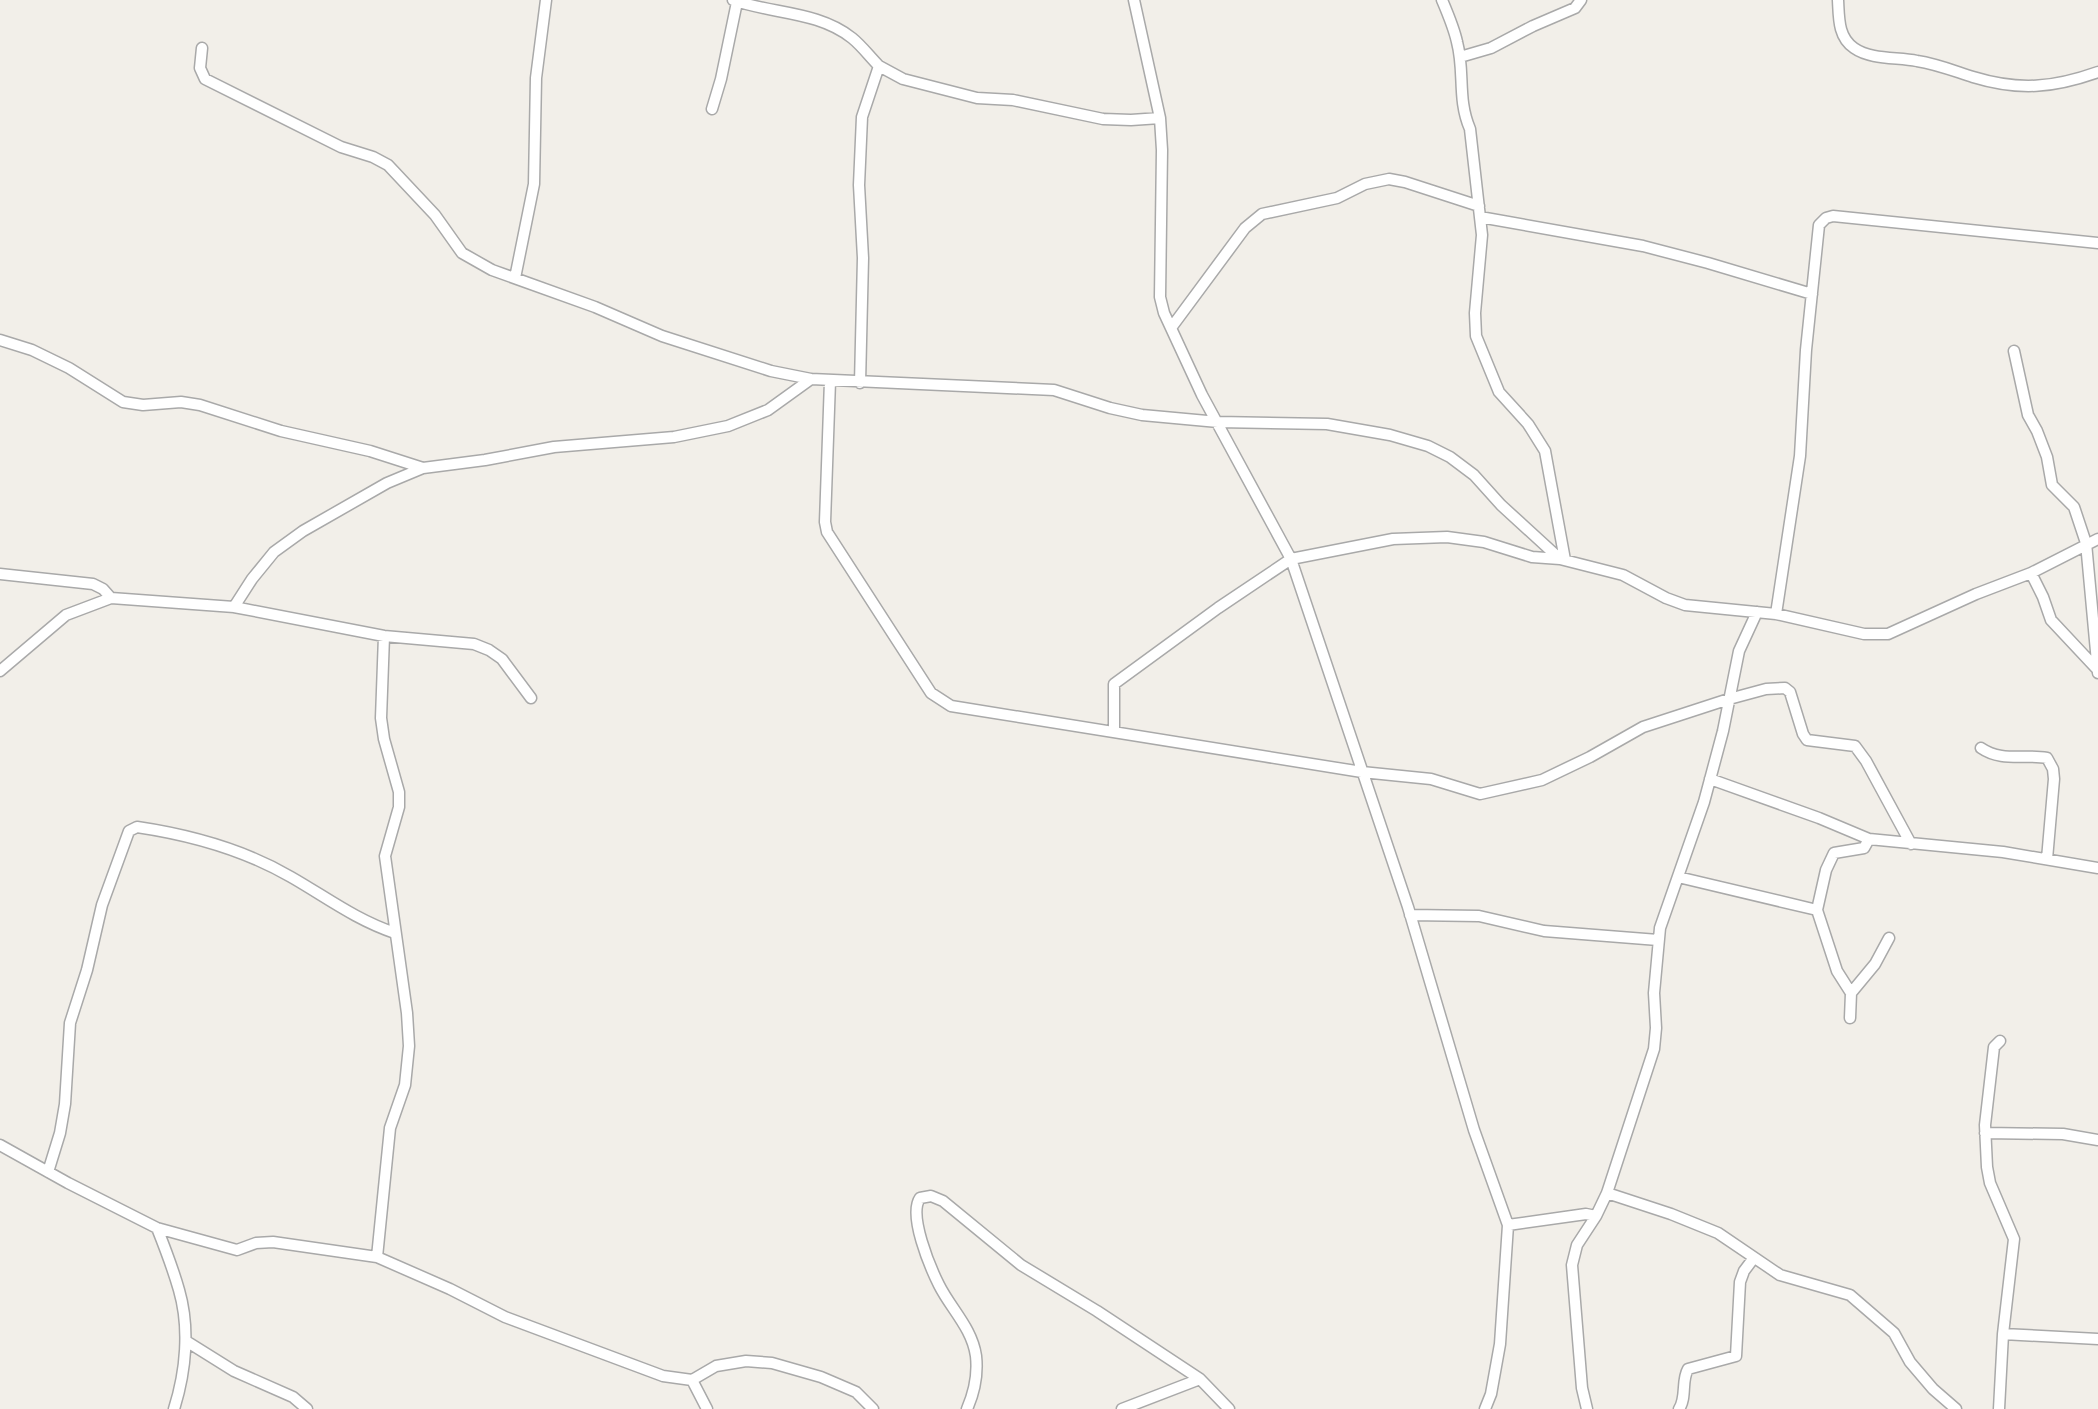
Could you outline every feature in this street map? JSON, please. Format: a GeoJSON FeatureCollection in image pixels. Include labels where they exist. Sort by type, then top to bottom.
{"type":"FeatureCollection","features":[{"type":"Feature","properties":{"kind":"street"},"geometry":{"type":"LineString","coordinates":[[515,278],[534,184],[536,78],[546,0]]}},
{"type":"Feature","properties":{"kind":"street"},"geometry":{"type":"LineString","coordinates":[[1134,0],[1160,118],[1160,296],[1171,328],[1217,422],[1291,559],[1410,915],[1474,1130],[1508,1225],[1500,1344],[1491,1394],[1485,1409]]}},
{"type":"Feature","properties":{"kind":"street"},"geometry":{"type":"LineString","coordinates":[[1443,0],[1460,57],[1460,92],[1470,129],[1480,211],[1482,235],[1475,313],[1476,336],[1499,393],[1528,424],[1545,451],[1562,560]]}},
{"type":"Feature","properties":{"kind":"street"},"geometry":{"type":"LineString","coordinates":[[1460,57],[1491,48],[1575,8],[1581,0]]}},
{"type":"Feature","properties":{"kind":"street"},"geometry":{"type":"LineString","coordinates":[[1838,0],[1843,37],[1854,48],[1867,54],[1945,66],[1972,77],[2026,87],[2067,83],[2098,72]]}},
{"type":"Feature","properties":{"kind":"street"},"geometry":{"type":"LineString","coordinates":[[712,109],[721,79],[735,1],[801,15],[827,24],[852,38],[878,66],[903,79],[977,98],[1013,100],[1102,119],[1160,118]]}},
{"type":"Feature","properties":{"kind":"street"},"geometry":{"type":"LineString","coordinates":[[202,48],[200,73],[205,79],[341,147],[373,157],[388,165],[435,215],[462,253],[492,270],[595,307],[662,336],[771,371],[811,379],[1054,390],[1142,415],[1217,422],[1327,424],[1390,436],[1428,446],[1450,457],[1474,475],[1501,505],[1562,560]]}},
{"type":"Feature","properties":{"kind":"street"},"geometry":{"type":"LineString","coordinates":[[860,383],[863,258],[859,185],[861,131],[862,117],[878,66]]}},
{"type":"Feature","properties":{"kind":"street"},"geometry":{"type":"LineString","coordinates":[[1171,328],[1245,228],[1262,215],[1337,198],[1365,184],[1389,179],[1405,182],[1480,211],[1643,246],[1812,294]]}},
{"type":"Feature","properties":{"kind":"street"},"geometry":{"type":"LineString","coordinates":[[1776,614],[1800,456],[1819,225],[1826,218],[1833,216],[2098,243]]}},
{"type":"Feature","properties":{"kind":"street"},"geometry":{"type":"LineString","coordinates":[[0,340],[32,350],[69,368],[122,402],[144,405],[181,402],[200,405],[281,431],[370,451],[423,468]]}},
{"type":"Feature","properties":{"kind":"street"},"geometry":{"type":"LineString","coordinates":[[2014,351],[2028,415],[2038,431],[2053,485],[2074,507],[2086,543],[2097,671]]}},
{"type":"Feature","properties":{"kind":"street"},"geometry":{"type":"LineString","coordinates":[[234,607],[274,552],[303,531],[387,483],[423,468],[554,447],[674,437],[728,426],[768,410],[811,379]]}},
{"type":"Feature","properties":{"kind":"street"},"geometry":{"type":"LineString","coordinates":[[830,381],[825,522],[827,532],[931,693],[951,706],[1362,772],[1431,779],[1471,792],[1488,794],[1542,780],[1643,727],[1729,699],[1766,689],[1786,688],[1790,692],[1807,740],[1855,746],[1867,761],[1911,845]]}},
{"type":"Feature","properties":{"kind":"street"},"geometry":{"type":"LineString","coordinates":[[1114,732],[1114,684],[1178,636],[1291,559],[1394,539],[1447,537],[1484,542],[1532,557],[1562,560],[1623,575],[1685,605],[1776,614],[1864,634],[1888,634],[1976,594],[2031,573],[2098,538]]}},
{"type":"Feature","properties":{"kind":"street"},"geometry":{"type":"LineString","coordinates":[[2031,573],[2051,620],[2097,671]]}},
{"type":"Feature","properties":{"kind":"street"},"geometry":{"type":"LineString","coordinates":[[0,575],[93,584],[103,589],[111,598]]}},
{"type":"Feature","properties":{"kind":"street"},"geometry":{"type":"LineString","coordinates":[[0,671],[66,615],[111,598],[234,607],[384,636],[474,644],[502,659],[531,698]]}},
{"type":"Feature","properties":{"kind":"street"},"geometry":{"type":"LineString","coordinates":[[1587,1409],[1582,1388],[1572,1265],[1577,1245],[1607,1193],[1654,1049],[1654,993],[1660,928],[1710,779],[1739,651],[1757,612]]}},
{"type":"Feature","properties":{"kind":"street"},"geometry":{"type":"LineString","coordinates":[[377,1257],[390,1128],[405,1085],[409,1046],[407,1013],[385,856],[399,807],[399,792],[381,718],[384,636]]}},
{"type":"Feature","properties":{"kind":"street"},"geometry":{"type":"LineString","coordinates":[[1981,748],[2000,758],[2027,755],[2047,758],[2053,769],[2054,779],[2047,859]]}},
{"type":"Feature","properties":{"kind":"street"},"geometry":{"type":"LineString","coordinates":[[1710,779],[1869,839],[2003,852],[2098,868]]}},
{"type":"Feature","properties":{"kind":"street"},"geometry":{"type":"LineString","coordinates":[[48,1172],[63,1114],[69,1023],[102,905],[132,828],[187,835],[232,850],[289,876],[357,918],[395,933]]}},
{"type":"Feature","properties":{"kind":"street"},"geometry":{"type":"LineString","coordinates":[[1850,1018],[1851,993],[1837,971],[1816,910],[1826,870],[1834,853],[1864,848],[1869,839]]}},
{"type":"Feature","properties":{"kind":"street"},"geometry":{"type":"LineString","coordinates":[[1678,877],[1816,910]]}},
{"type":"Feature","properties":{"kind":"street"},"geometry":{"type":"LineString","coordinates":[[1410,915],[1468,915],[1544,931],[1658,940]]}},
{"type":"Feature","properties":{"kind":"street"},"geometry":{"type":"LineString","coordinates":[[1851,993],[1875,964],[1889,938]]}},
{"type":"Feature","properties":{"kind":"street"},"geometry":{"type":"LineString","coordinates":[[1999,1409],[2003,1334],[2014,1239],[1990,1183],[1985,1133],[1994,1047],[2000,1041]]}},
{"type":"Feature","properties":{"kind":"street"},"geometry":{"type":"LineString","coordinates":[[1985,1133],[2063,1134],[2098,1140]]}},
{"type":"Feature","properties":{"kind":"street"},"geometry":{"type":"LineString","coordinates":[[0,1145],[157,1228],[237,1250],[256,1243],[273,1242],[377,1257],[518,1322],[663,1376],[692,1380],[716,1366],[746,1361],[772,1363],[821,1377],[856,1392],[873,1409]]}},
{"type":"Feature","properties":{"kind":"street"},"geometry":{"type":"LineString","coordinates":[[1607,1193],[1718,1233],[1780,1275],[1850,1295],[1894,1332],[1910,1362],[1933,1389],[1956,1409]]}},
{"type":"Feature","properties":{"kind":"street"},"geometry":{"type":"LineString","coordinates":[[967,1409],[977,1374],[976,1354],[959,1314],[939,1286],[923,1243],[915,1214],[915,1205],[920,1198],[931,1196],[943,1201],[1021,1265],[1200,1379],[1229,1409]]}},
{"type":"Feature","properties":{"kind":"street"},"geometry":{"type":"LineString","coordinates":[[1508,1225],[1586,1214],[1596,1216]]}},
{"type":"Feature","properties":{"kind":"street"},"geometry":{"type":"LineString","coordinates":[[157,1228],[180,1292],[186,1341],[183,1381],[174,1409]]}},
{"type":"Feature","properties":{"kind":"street"},"geometry":{"type":"LineString","coordinates":[[1679,1409],[1688,1369],[1736,1356],[1740,1282],[1753,1259]]}},
{"type":"Feature","properties":{"kind":"street"},"geometry":{"type":"LineString","coordinates":[[2003,1334],[2098,1339]]}},
{"type":"Feature","properties":{"kind":"street"},"geometry":{"type":"LineString","coordinates":[[186,1341],[234,1371],[293,1397],[307,1409]]}},
{"type":"Feature","properties":{"kind":"street"},"geometry":{"type":"LineString","coordinates":[[1122,1409],[1200,1379]]}},
{"type":"Feature","properties":{"kind":"street"},"geometry":{"type":"LineString","coordinates":[[692,1380],[707,1409]]}}]}
